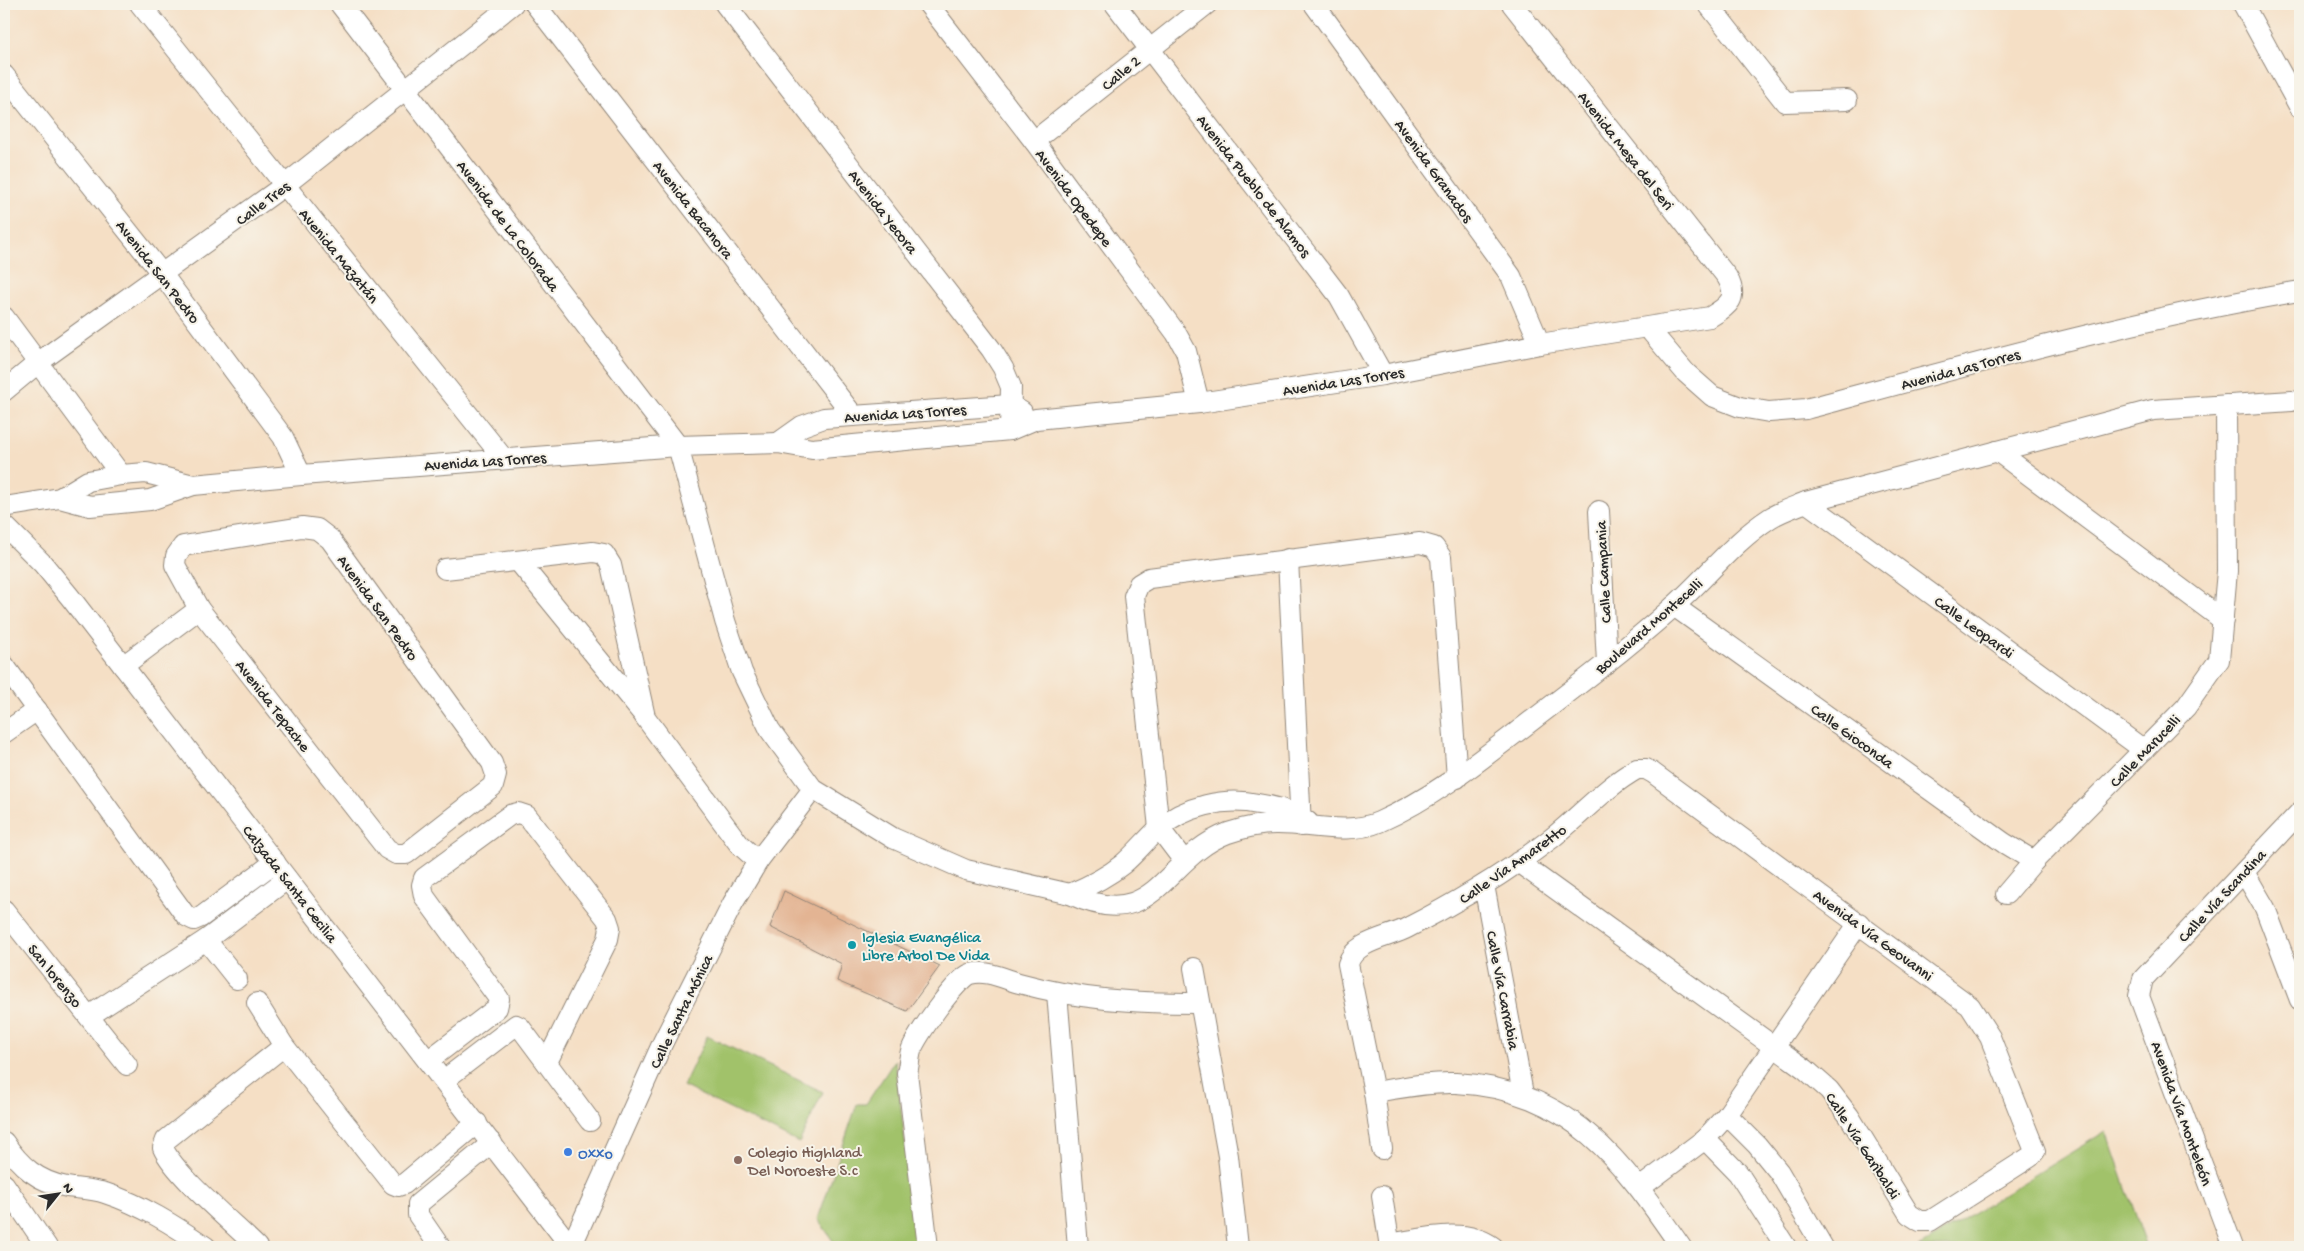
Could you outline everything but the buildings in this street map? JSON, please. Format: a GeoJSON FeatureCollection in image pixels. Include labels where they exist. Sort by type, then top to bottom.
{"type":"FeatureCollection","features":[{"type":"Feature","properties":{"kind":"street","name":"Avenida Mazatán"},"geometry":{"type":"LineString","coordinates":[[140,4],[504,459]]}},
{"type":"Feature","properties":{"kind":"street","name":"Avenida de La Colorada"},"geometry":{"type":"LineString","coordinates":[[340,4],[678,446]]}},
{"type":"Feature","properties":{"kind":"street","name":"Calle Tres"},"geometry":{"type":"LineString","coordinates":[[4,391],[39,362],[284,185],[513,4]]}},
{"type":"Feature","properties":{"kind":"street","name":"Avenida Bacanora"},"geometry":{"type":"LineString","coordinates":[[536,4],[853,415]]}},
{"type":"Feature","properties":{"kind":"street","name":"Avenida Yecora"},"geometry":{"type":"LineString","coordinates":[[725,4],[991,349],[1003,368],[1011,388],[1010,430]]}},
{"type":"Feature","properties":{"kind":"street","name":"Avenida Opedepe"},"geometry":{"type":"LineString","coordinates":[[928,4],[1034,141],[1176,333],[1186,351],[1199,403]]}},
{"type":"Feature","properties":{"kind":"street","name":"Avenida Pueblo de Alamos"},"geometry":{"type":"LineString","coordinates":[[1115,4],[1339,296],[1382,375]]}},
{"type":"Feature","properties":{"kind":"street","name":"Calle 2"},"geometry":{"type":"LineString","coordinates":[[1034,141],[1149,48],[1208,4]]}},
{"type":"Feature","properties":{"kind":"street","name":"Avenida Granados"},"geometry":{"type":"LineString","coordinates":[[1314,4],[1512,276],[1540,344]]}},
{"type":"Feature","properties":{"kind":"street","name":"Avenida Mesa del Seri"},"geometry":{"type":"LineString","coordinates":[[1512,4],[1727,277],[1733,288],[1732,298]]}},
{"type":"Feature","properties":{"kind":"street"},"geometry":{"type":"LineString","coordinates":[[1708,4],[1785,102],[1847,100]]}},
{"type":"Feature","properties":{"kind":"street"},"geometry":{"type":"LineString","coordinates":[[2242,4],[2300,108]]}},
{"type":"Feature","properties":{"kind":"street","name":"Avenida San Pedro"},"geometry":{"type":"LineString","coordinates":[[4,76],[162,274],[283,437],[301,475]]}},
{"type":"Feature","properties":{"kind":"street","name":"Avenida Las Torres"},"geometry":{"type":"LineString","coordinates":[[1648,328],[1686,373],[1712,396],[1740,407],[1769,412],[1806,409],[2044,345],[2221,305],[2300,292]]}},
{"type":"Feature","properties":{"kind":"street","name":"Avenida Las Torres"},"geometry":{"type":"LineString","coordinates":[[60,498],[90,506],[150,500],[193,485],[301,475],[678,446],[778,443],[812,449],[1010,430],[1036,419],[1199,403],[1382,375],[1540,344],[1710,317],[1724,309],[1732,298]]}},
{"type":"Feature","properties":{"kind":"street"},"geometry":{"type":"LineString","coordinates":[[4,317],[121,475]]}},
{"type":"Feature","properties":{"kind":"street","name":"Boulevard Montecelli"},"geometry":{"type":"LineString","coordinates":[[813,789],[893,838],[966,870],[1070,894],[1086,902],[1103,906],[1136,903],[1164,883],[1184,860],[1204,845],[1243,829],[1276,824],[1305,823],[1363,827],[1378,822],[1457,778],[1607,663],[1674,606],[1735,545],[1771,518],[1806,502],[2153,410],[2292,401]]}},
{"type":"Feature","properties":{"kind":"street","name":"Avenida Las Torres"},"geometry":{"type":"LineString","coordinates":[[778,443],[802,426],[824,418],[1010,405]]}},
{"type":"Feature","properties":{"kind":"street"},"geometry":{"type":"LineString","coordinates":[[1010,405],[1036,419]]}},
{"type":"Feature","properties":{"kind":"street","name":"Calle Marucelli"},"geometry":{"type":"LineString","coordinates":[[2006,894],[2034,861],[2186,707],[2218,660],[2227,571],[2226,405]]}},
{"type":"Feature","properties":{"kind":"street"},"geometry":{"type":"LineString","coordinates":[[678,446],[725,621],[742,672],[770,730],[813,789]]}},
{"type":"Feature","properties":{"kind":"street"},"geometry":{"type":"LineString","coordinates":[[1997,451],[2223,620]]}},
{"type":"Feature","properties":{"kind":"street","name":"Avenida Las Torres"},"geometry":{"type":"LineString","coordinates":[[4,507],[60,498],[88,482],[121,475],[146,473],[193,485]]}},
{"type":"Feature","properties":{"kind":"street","name":"Calle Leopardi"},"geometry":{"type":"LineString","coordinates":[[1806,502],[2144,750]]}},
{"type":"Feature","properties":{"kind":"street","name":"Calle Campania"},"geometry":{"type":"LineString","coordinates":[[1599,511],[1607,663]]}},
{"type":"Feature","properties":{"kind":"street","name":"Calzada Santa Cecilia"},"geometry":{"type":"LineString","coordinates":[[4,525],[43,564],[429,1060],[571,1247]]}},
{"type":"Feature","properties":{"kind":"street","name":"Avenida San Pedro"},"geometry":{"type":"LineString","coordinates":[[183,546],[302,527],[317,529],[330,539],[492,763],[496,775],[493,786],[406,854],[396,854]]}},
{"type":"Feature","properties":{"kind":"street"},"geometry":{"type":"LineString","coordinates":[[1184,860],[1159,828],[1134,596],[1139,584],[1149,578],[1420,543],[1434,547],[1441,557],[1457,778]]}},
{"type":"Feature","properties":{"kind":"street","name":"Avenida Tepache"},"geometry":{"type":"LineString","coordinates":[[183,546],[176,556],[175,565],[199,608],[387,849],[396,854]]}},
{"type":"Feature","properties":{"kind":"street"},"geometry":{"type":"LineString","coordinates":[[445,569],[593,552],[604,554],[611,565],[646,717]]}},
{"type":"Feature","properties":{"kind":"street"},"geometry":{"type":"LineString","coordinates":[[1288,559],[1305,823]]}},
{"type":"Feature","properties":{"kind":"street"},"geometry":{"type":"LineString","coordinates":[[519,562],[646,717],[739,844],[758,861]]}},
{"type":"Feature","properties":{"kind":"street","name":"Calle Gioconda"},"geometry":{"type":"LineString","coordinates":[[1674,606],[2004,843],[2034,861]]}},
{"type":"Feature","properties":{"kind":"street"},"geometry":{"type":"LineString","coordinates":[[123,666],[199,608]]}},
{"type":"Feature","properties":{"kind":"street"},"geometry":{"type":"LineString","coordinates":[[4,665],[186,916],[194,920],[201,917],[274,862]]}},
{"type":"Feature","properties":{"kind":"street"},"geometry":{"type":"LineString","coordinates":[[4,734],[37,710]]}},
{"type":"Feature","properties":{"kind":"street","name":"Calle Vía Amaretto"},"geometry":{"type":"LineString","coordinates":[[1374,1092],[1348,964],[1350,955],[1360,947],[1402,931],[1484,885],[1518,862],[1630,773],[1638,769],[1646,769],[1653,774]]}},
{"type":"Feature","properties":{"kind":"street","name":"Avenida Vía Geovanni"},"geometry":{"type":"LineString","coordinates":[[1653,774],[1970,1006],[1990,1038],[2034,1144],[2035,1151],[1930,1221]]}},
{"type":"Feature","properties":{"kind":"street","name":"Calle Santa Mónica"},"geometry":{"type":"LineString","coordinates":[[571,1247],[663,1042],[733,903],[758,861],[813,789]]}},
{"type":"Feature","properties":{"kind":"street","name":"Boulevard Montecelli"},"geometry":{"type":"LineString","coordinates":[[1070,894],[1089,886],[1122,864],[1159,828],[1186,812],[1215,803],[1246,801],[1276,807],[1305,823]]}},
{"type":"Feature","properties":{"kind":"street","name":"Calle Vía Scandina"},"geometry":{"type":"LineString","coordinates":[[2142,979],[2300,812]]}},
{"type":"Feature","properties":{"kind":"street"},"geometry":{"type":"LineString","coordinates":[[429,1060],[498,1008],[499,999],[424,896],[422,885],[424,878],[510,815],[518,813],[527,816],[606,919],[610,928],[608,940],[547,1062]]}},
{"type":"Feature","properties":{"kind":"street","name":"Calle Vía Garibaldi"},"geometry":{"type":"LineString","coordinates":[[1518,862],[1774,1046],[1829,1090],[1849,1116],[1909,1214],[1920,1221],[1930,1221]]}},
{"type":"Feature","properties":{"kind":"street"},"geometry":{"type":"LineString","coordinates":[[2244,872],[2265,908],[2300,1000]]}},
{"type":"Feature","properties":{"kind":"street"},"geometry":{"type":"LineString","coordinates":[[89,1016],[206,940],[287,878]]}},
{"type":"Feature","properties":{"kind":"street","name":"Calle Vía Carrabia"},"geometry":{"type":"LineString","coordinates":[[1484,885],[1523,1094]]}},
{"type":"Feature","properties":{"kind":"street","name":"San lorenzo"},"geometry":{"type":"LineString","coordinates":[[4,910],[127,1065]]}},
{"type":"Feature","properties":{"kind":"street"},"geometry":{"type":"LineString","coordinates":[[1640,1187],[1705,1139],[1727,1115],[1859,923]]}},
{"type":"Feature","properties":{"kind":"street"},"geometry":{"type":"LineString","coordinates":[[206,940],[237,979]]}},
{"type":"Feature","properties":{"kind":"street"},"geometry":{"type":"LineString","coordinates":[[1194,968],[1228,1156],[1238,1247]]}},
{"type":"Feature","properties":{"kind":"street"},"geometry":{"type":"LineString","coordinates":[[928,1247],[908,1074],[911,1050],[920,1031],[958,984],[970,974],[986,974],[1057,993],[1115,1002],[1199,1003]]}},
{"type":"Feature","properties":{"kind":"street","name":"Avenida Vía Monteleón"},"geometry":{"type":"LineString","coordinates":[[2142,979],[2139,987],[2140,996],[2233,1247]]}},
{"type":"Feature","properties":{"kind":"street"},"geometry":{"type":"LineString","coordinates":[[1057,993],[1078,1247]]}},
{"type":"Feature","properties":{"kind":"street"},"geometry":{"type":"LineString","coordinates":[[256,1003],[284,1046],[393,1184],[398,1186],[404,1184],[477,1123]]}},
{"type":"Feature","properties":{"kind":"street"},"geometry":{"type":"LineString","coordinates":[[444,1080],[516,1025],[520,1027],[590,1120]]}},
{"type":"Feature","properties":{"kind":"street"},"geometry":{"type":"LineString","coordinates":[[257,1247],[181,1173],[166,1156],[163,1148],[166,1140],[284,1046]]}},
{"type":"Feature","properties":{"kind":"street"},"geometry":{"type":"LineString","coordinates":[[1382,1150],[1374,1092],[1422,1084],[1457,1083],[1523,1094],[1562,1115],[1592,1135],[1640,1187],[1682,1247]]}},
{"type":"Feature","properties":{"kind":"street"},"geometry":{"type":"LineString","coordinates":[[1727,1115],[1757,1145],[1779,1172],[1823,1247]]}},
{"type":"Feature","properties":{"kind":"street"},"geometry":{"type":"LineString","coordinates":[[1705,1139],[1738,1173],[1786,1247]]}},
{"type":"Feature","properties":{"kind":"street"},"geometry":{"type":"LineString","coordinates":[[4,1142],[16,1160],[38,1178],[64,1186],[103,1192],[148,1210],[206,1247]]}},
{"type":"Feature","properties":{"kind":"street"},"geometry":{"type":"LineString","coordinates":[[440,1247],[418,1215],[418,1204],[492,1143]]}},
{"type":"Feature","properties":{"kind":"street"},"geometry":{"type":"LineString","coordinates":[[38,1178],[6,1193],[47,1247]]}},
{"type":"Feature","properties":{"kind":"street"},"geometry":{"type":"LineString","coordinates":[[1382,1196],[1390,1246],[1444,1236],[1477,1239],[1485,1241],[1493,1247]]}},
{"type":"Feature","properties":{"kind":"green space"},"geometry":{"type":"Polygon","coordinates":[[[707,1036],[823,1092],[799,1143],[683,1086],[707,1036]]]}},
{"type":"Feature","properties":{"kind":"green space"},"geometry":{"type":"Polygon","coordinates":[[[895,1060],[918,1247],[837,1247],[818,1219],[857,1104],[866,1104],[895,1060]]]}},
{"type":"Feature","properties":{"kind":"green space"},"geometry":{"type":"Polygon","coordinates":[[[2106,1131],[2147,1247],[1918,1247],[2106,1131]]]}},
{"type":"Feature","properties":{"kind":"place","name":"Iglesia Evangélica Libre Arbol De Vida"},"geometry":{"type":"Point","coordinates":[852,945]}},
{"type":"Feature","properties":{"kind":"place","name":"Oxxo"},"geometry":{"type":"Point","coordinates":[568,1152]}},
{"type":"Feature","properties":{"kind":"place","name":"Colegio Highland Del Noroeste S.c"},"geometry":{"type":"Point","coordinates":[738,1160]}}]}
